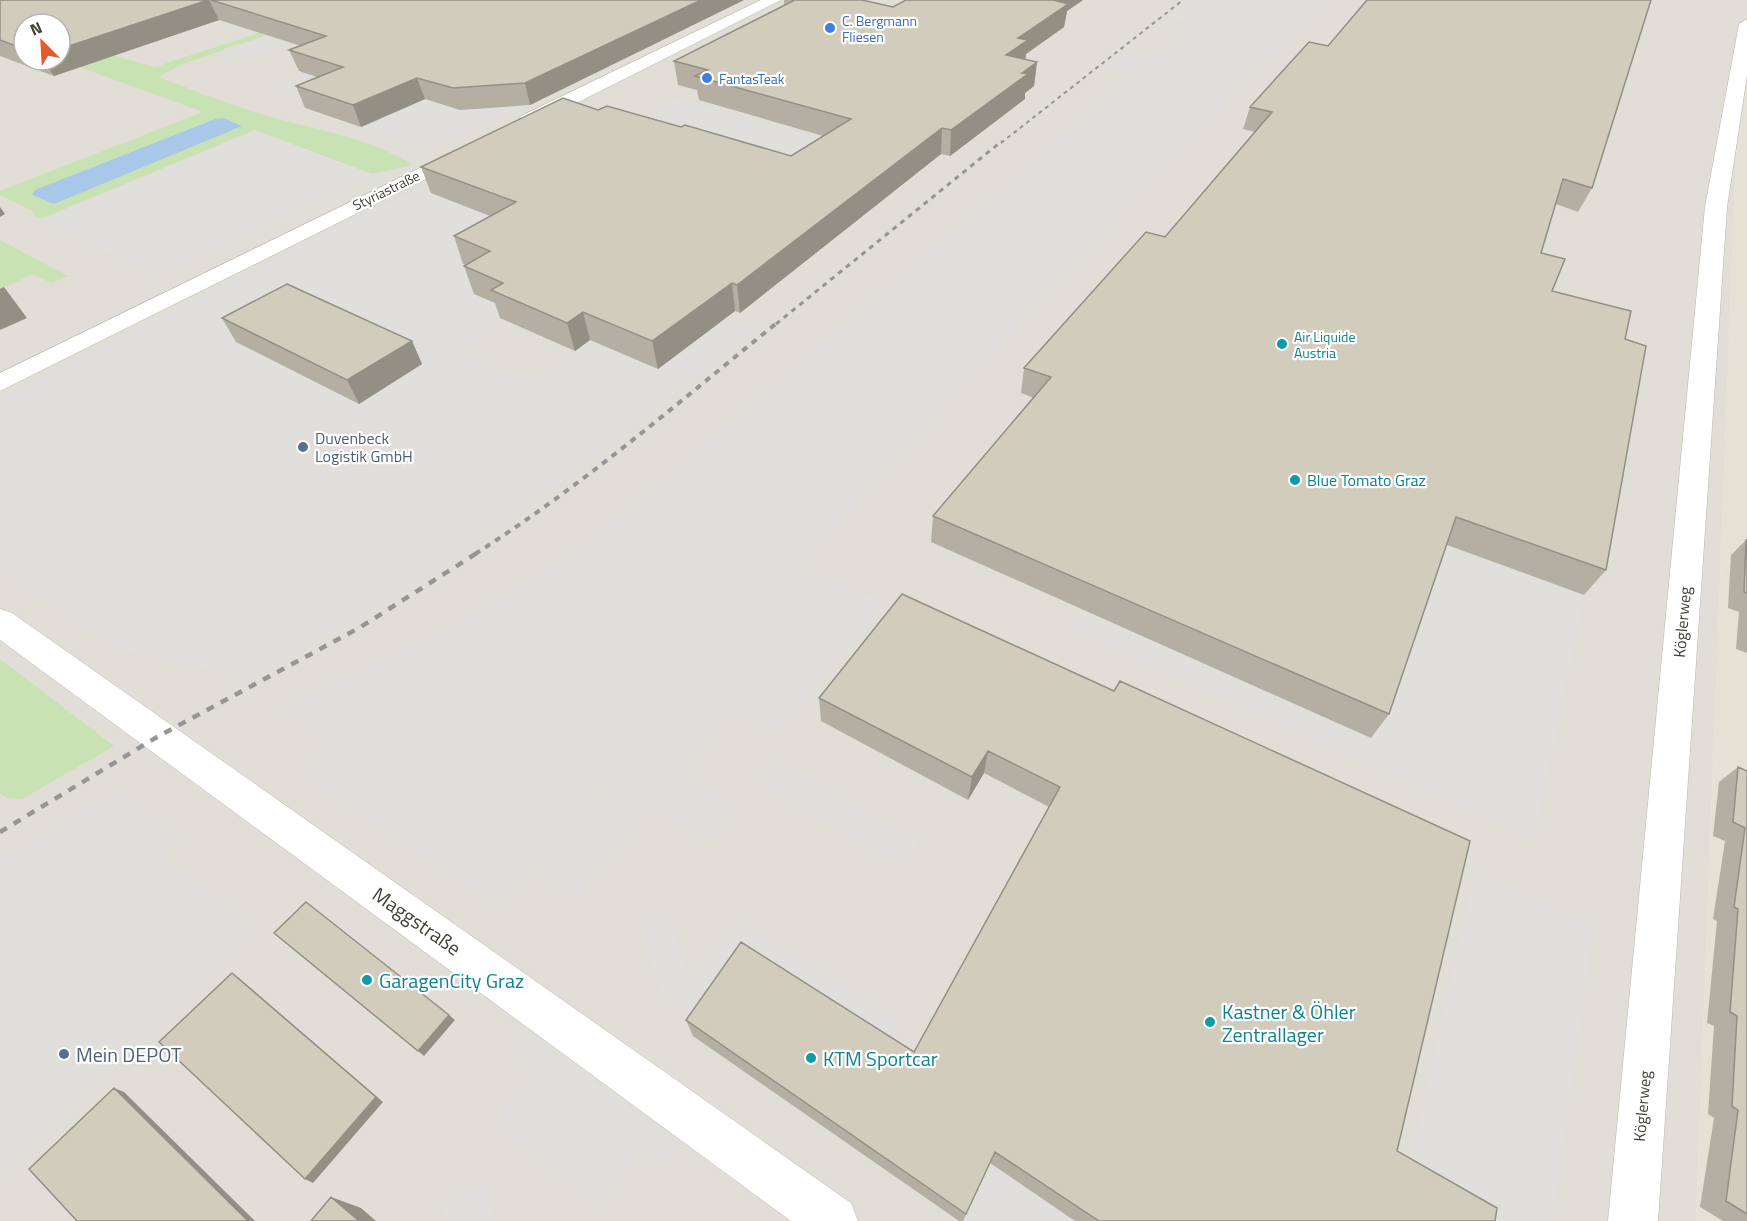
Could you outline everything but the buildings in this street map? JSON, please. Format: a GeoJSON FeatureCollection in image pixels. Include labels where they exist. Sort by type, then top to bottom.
{"type":"FeatureCollection","features":[{"type":"Feature","properties":{"kind":"street"},"geometry":{"type":"LineString","coordinates":[[510,129],[773,0]]}},
{"type":"Feature","properties":{"kind":"street","name":"Köglerweg"},"geometry":{"type":"LineString","coordinates":[[1633,1221],[1716,207],[1747,24]]}},
{"type":"Feature","properties":{"kind":"street","name":"Styriastraße"},"geometry":{"type":"LineString","coordinates":[[0,383],[480,145]]}},
{"type":"Feature","properties":{"kind":"street","name":"Maggstraße"},"geometry":{"type":"LineString","coordinates":[[0,622],[833,1221]]}},
{"type":"Feature","properties":{"kind":"shaded area"},"geometry":{"type":"Polygon","coordinates":[[[6,0],[1747,0],[1747,87],[1736,155],[1696,1221],[0,1221],[0,2],[6,0]]]}},
{"type":"Feature","properties":{"kind":"shaded area"},"geometry":{"type":"Polygon","coordinates":[[[1190,0],[1331,0],[1250,75],[1029,312],[528,866],[276,709],[453,627],[552,567],[636,503],[1136,74],[1104,66],[1122,52],[1156,60],[1199,24],[1168,17],[1190,0]]]}},
{"type":"Feature","properties":{"kind":"shaded area"},"geometry":{"type":"Polygon","coordinates":[[[262,37],[291,43],[220,66],[224,49],[262,37]]]}},
{"type":"Feature","properties":{"kind":"shaded area"},"geometry":{"type":"Polygon","coordinates":[[[343,60],[365,68],[290,98],[267,90],[343,60]]]}},
{"type":"Feature","properties":{"kind":"shaded area"},"geometry":{"type":"Polygon","coordinates":[[[565,79],[527,105],[430,148],[361,127],[425,99],[460,110],[509,106],[565,79]]]}},
{"type":"Feature","properties":{"kind":"shaded area"},"geometry":{"type":"Polygon","coordinates":[[[1747,87],[1747,1221],[1696,1221],[1736,155],[1747,87]]]}},
{"type":"Feature","properties":{"kind":"shaded area"},"geometry":{"type":"Polygon","coordinates":[[[674,99],[848,146],[802,176],[618,133],[674,99]]]}},
{"type":"Feature","properties":{"kind":"shaded area"},"geometry":{"type":"Polygon","coordinates":[[[255,130],[372,174],[158,277],[41,219],[255,130]]]}},
{"type":"Feature","properties":{"kind":"shaded area","name":"Duvenbeck Logistik GmbH"},"geometry":{"type":"Polygon","coordinates":[[[417,188],[524,229],[464,264],[499,278],[513,311],[501,319],[507,321],[459,353],[529,383],[590,340],[658,369],[724,319],[753,331],[562,482],[413,585],[249,678],[119,649],[0,572],[0,400],[417,188]]]}},
{"type":"Feature","properties":{"kind":"shaded area"},"geometry":{"type":"Polygon","coordinates":[[[1440,542],[1584,595],[1534,840],[1067,628],[1080,608],[1371,737],[1440,542]]]}},
{"type":"Feature","properties":{"kind":"shaded area"},"geometry":{"type":"Polygon","coordinates":[[[807,568],[884,603],[779,734],[734,710],[680,773],[737,806],[709,842],[652,807],[573,899],[534,872],[807,568]]]}},
{"type":"Feature","properties":{"kind":"shaded area"},"geometry":{"type":"Polygon","coordinates":[[[330,746],[529,872],[499,906],[299,774],[330,746]]]}},
{"type":"Feature","properties":{"kind":"shaded area"},"geometry":{"type":"Polygon","coordinates":[[[777,761],[918,842],[902,867],[759,784],[777,761]]]}},
{"type":"Feature","properties":{"kind":"shaded area","name":"Mein DEPOT"},"geometry":{"type":"Polygon","coordinates":[[[116,791],[183,838],[160,855],[256,929],[0,1179],[0,861],[116,791]]]}},
{"type":"Feature","properties":{"kind":"shaded area"},"geometry":{"type":"Polygon","coordinates":[[[1475,874],[1594,925],[1552,1221],[1467,1221],[1406,1182],[1475,874]]]}},
{"type":"Feature","properties":{"kind":"shaded area"},"geometry":{"type":"Polygon","coordinates":[[[667,907],[685,966],[700,975],[741,922],[899,1020],[883,1048],[704,1021],[662,995],[639,920],[667,907]]]}},
{"type":"Feature","properties":{"kind":"shaded area"},"geometry":{"type":"Polygon","coordinates":[[[526,1032],[679,1144],[665,1166],[639,1147],[599,1207],[495,1123],[536,1071],[511,1052],[526,1032]]]}},
{"type":"Feature","properties":{"kind":"shaded area"},"geometry":{"type":"Polygon","coordinates":[[[989,1163],[1074,1221],[963,1221],[989,1163]]]}},
{"type":"Feature","properties":{"kind":"shaded area"},"geometry":{"type":"Polygon","coordinates":[[[484,1182],[495,1221],[447,1221],[443,1205],[484,1182]]]}},
{"type":"Feature","properties":{"kind":"green space"},"geometry":{"type":"Polygon","coordinates":[[[264,31],[262,37],[183,64],[158,77],[245,109],[358,140],[396,155],[412,165],[372,174],[255,130],[41,219],[32,214],[34,212],[0,195],[0,191],[203,112],[72,64],[72,49],[76,45],[155,67],[264,31]],[[224,118],[215,119],[32,192],[241,125],[224,118]]]}},
{"type":"Feature","properties":{"kind":"green space"},"geometry":{"type":"Polygon","coordinates":[[[0,240],[68,276],[51,283],[33,274],[0,289],[0,240]]]}},
{"type":"Feature","properties":{"kind":"green space"},"geometry":{"type":"Polygon","coordinates":[[[0,659],[114,746],[22,799],[6,798],[0,793],[0,659]]]}},
{"type":"Feature","properties":{"kind":"water"},"geometry":{"type":"Polygon","coordinates":[[[224,118],[242,126],[54,204],[32,195],[35,190],[215,119],[224,118]]]}},
{"type":"Feature","properties":{"kind":"railway"},"geometry":{"type":"LineString","coordinates":[[1001,143],[1183,0]]}},
{"type":"Feature","properties":{"kind":"railway"},"geometry":{"type":"LineString","coordinates":[[776,324],[1002,141]]}},
{"type":"Feature","properties":{"kind":"railway"},"geometry":{"type":"LineString","coordinates":[[475,554],[592,472],[778,322]]}},
{"type":"Feature","properties":{"kind":"railway"},"geometry":{"type":"LineString","coordinates":[[0,832],[157,737],[359,628],[477,553]]}},
{"type":"Feature","properties":{"kind":"place","name":"C. Bergmann Fliesen"},"geometry":{"type":"Point","coordinates":[830,28]}},
{"type":"Feature","properties":{"kind":"place","name":"FantasTeak"},"geometry":{"type":"Point","coordinates":[707,78]}},
{"type":"Feature","properties":{"kind":"place","name":"Air Liquide Austria"},"geometry":{"type":"Point","coordinates":[1282,344]}},
{"type":"Feature","properties":{"kind":"place","name":"Duvenbeck Logistik GmbH"},"geometry":{"type":"Point","coordinates":[303,447]}},
{"type":"Feature","properties":{"kind":"place","name":"Blue Tomato Graz"},"geometry":{"type":"Point","coordinates":[1295,480]}},
{"type":"Feature","properties":{"kind":"place","name":"GaragenCity Graz"},"geometry":{"type":"Point","coordinates":[367,980]}},
{"type":"Feature","properties":{"kind":"place","name":"Kastner & Öhler Zentrallager"},"geometry":{"type":"Point","coordinates":[1210,1022]}},
{"type":"Feature","properties":{"kind":"place","name":"Mein DEPOT"},"geometry":{"type":"Point","coordinates":[64,1054]}},
{"type":"Feature","properties":{"kind":"place","name":"KTM Sportcar"},"geometry":{"type":"Point","coordinates":[811,1058]}}]}
